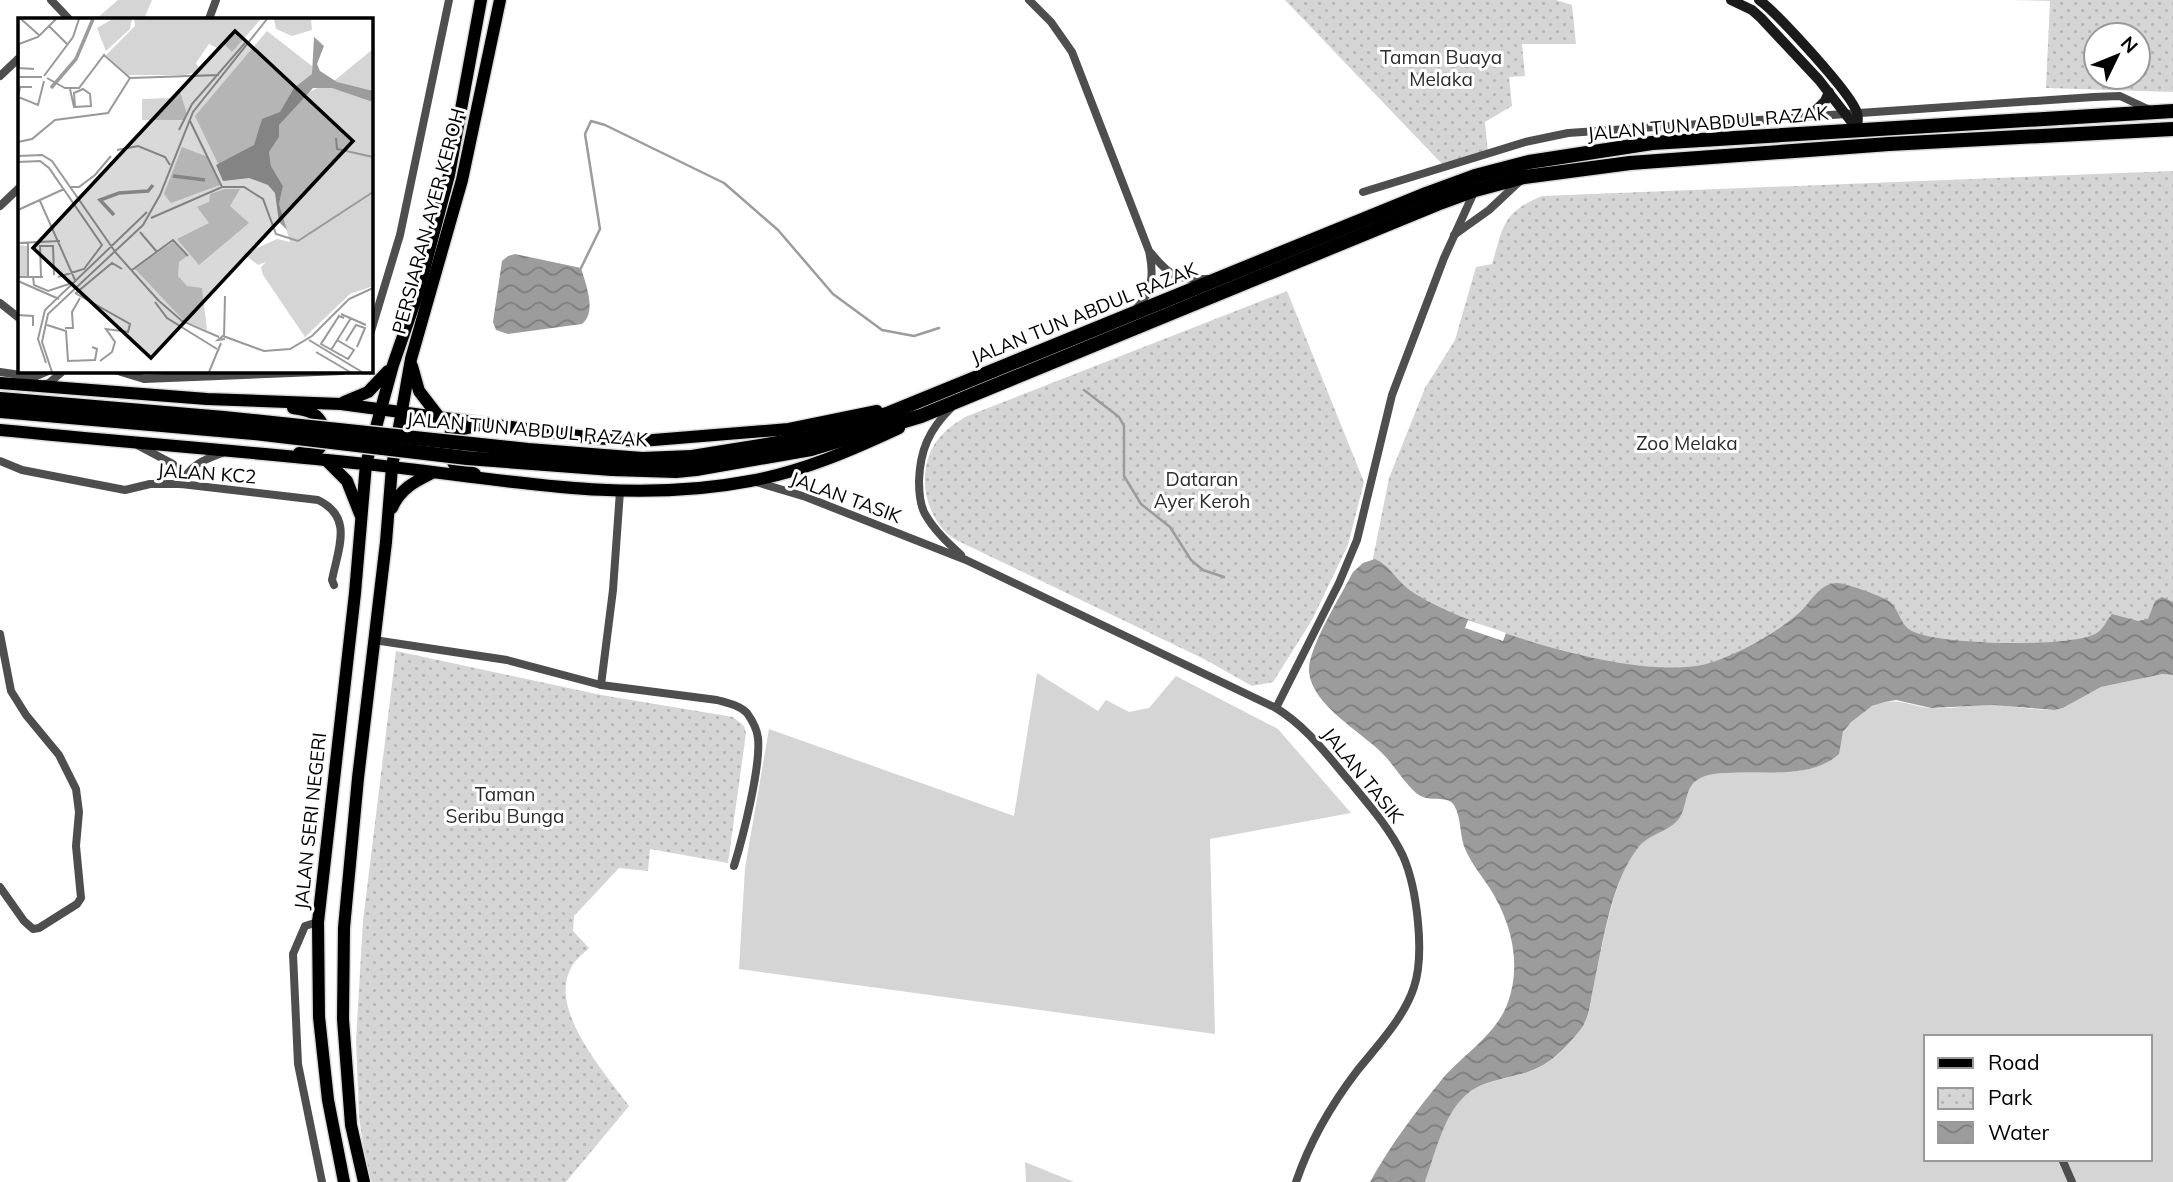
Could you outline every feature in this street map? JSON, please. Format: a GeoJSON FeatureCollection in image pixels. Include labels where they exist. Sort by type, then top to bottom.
{"type":"FeatureCollection","features":[{"type":"Feature","properties":{"kind":"highway","name":"JALAN TUN ABDUL RAZAK"},"geometry":{"type":"LineString","coordinates":[[916,410],[1217,279],[1455,182],[1529,162],[1652,144],[2173,111]]}},
{"type":"Feature","properties":{"kind":"highway","name":"JALAN TUN ABDUL RAZAK"},"geometry":{"type":"LineString","coordinates":[[0,411],[240,431],[467,458],[676,471],[694,463],[955,403],[1437,204],[1475,190],[1524,177],[1630,163],[1832,148],[2173,129]]}},
{"type":"Feature","properties":{"kind":"highway"},"geometry":{"type":"LineString","coordinates":[[1832,148],[1846,141],[1857,130],[1889,145]]}},
{"type":"Feature","properties":{"kind":"highway","name":"JALAN TUN ABDUL RAZAK"},"geometry":{"type":"LineString","coordinates":[[0,399],[224,418],[528,450],[694,463]]}},
{"type":"Feature","properties":{"kind":"main road","name":"PERSIARAN AYER KEROH"},"geometry":{"type":"LineString","coordinates":[[366,464],[393,365],[418,293],[449,175],[481,0]]}},
{"type":"Feature","properties":{"kind":"main road","name":"PERSIARAN AYER KEROH"},"geometry":{"type":"LineString","coordinates":[[391,467],[411,359],[463,180],[500,0]]}},
{"type":"Feature","properties":{"kind":"main road"},"geometry":{"type":"LineString","coordinates":[[411,359],[419,391],[439,417]]}},
{"type":"Feature","properties":{"kind":"main road"},"geometry":{"type":"LineString","coordinates":[[341,404],[368,392],[393,365]]}},
{"type":"Feature","properties":{"kind":"main road"},"geometry":{"type":"LineString","coordinates":[[0,383],[207,399],[341,404],[593,438],[641,441],[789,429],[916,410]]}},
{"type":"Feature","properties":{"kind":"main road"},"geometry":{"type":"LineString","coordinates":[[262,401],[313,412],[322,422],[326,435],[320,447],[311,453],[264,454]]}},
{"type":"Feature","properties":{"kind":"main road"},"geometry":{"type":"LineString","coordinates":[[0,430],[366,464],[579,489],[671,491],[752,481],[806,466],[853,448],[916,410]]}},
{"type":"Feature","properties":{"kind":"main road"},"geometry":{"type":"LineString","coordinates":[[488,424],[451,432],[447,448],[454,464],[488,480]]}},
{"type":"Feature","properties":{"kind":"main road"},"geometry":{"type":"LineString","coordinates":[[326,460],[347,481],[362,517]]}},
{"type":"Feature","properties":{"kind":"main road","name":"JALAN SERI NEGERI"},"geometry":{"type":"LineString","coordinates":[[344,1182],[327,1100],[318,1017],[318,922],[366,464]]}},
{"type":"Feature","properties":{"kind":"main road"},"geometry":{"type":"LineString","coordinates":[[364,1182],[351,1125],[343,1019],[344,928],[391,467]]}},
{"type":"Feature","properties":{"kind":"main road"},"geometry":{"type":"LineString","coordinates":[[388,517],[397,497],[416,481],[432,473]]}},
{"type":"Feature","properties":{"kind":"street"},"geometry":{"type":"LineString","coordinates":[[51,0],[65,18]]}},
{"type":"Feature","properties":{"kind":"street"},"geometry":{"type":"LineString","coordinates":[[209,18],[216,0]]}},
{"type":"Feature","properties":{"kind":"street"},"geometry":{"type":"LineString","coordinates":[[373,324],[400,235],[449,0]]}},
{"type":"Feature","properties":{"kind":"street"},"geometry":{"type":"LineString","coordinates":[[1029,0],[1051,22],[1072,52],[1149,251],[1152,282],[1142,302],[1130,316]]}},
{"type":"Feature","properties":{"kind":"street"},"geometry":{"type":"LineString","coordinates":[[1731,0],[1752,10],[1761,18],[1829,92],[1857,130]]}},
{"type":"Feature","properties":{"kind":"street"},"geometry":{"type":"LineString","coordinates":[[1759,0],[1783,22],[1834,79],[1857,112],[1857,130]]}},
{"type":"Feature","properties":{"kind":"street"},"geometry":{"type":"LineString","coordinates":[[0,76],[18,59]]}},
{"type":"Feature","properties":{"kind":"street"},"geometry":{"type":"LineString","coordinates":[[1811,115],[1829,92]]}},
{"type":"Feature","properties":{"kind":"street"},"geometry":{"type":"LineString","coordinates":[[1363,192],[1525,142],[1568,133],[2120,96],[2154,112]]}},
{"type":"Feature","properties":{"kind":"street"},"geometry":{"type":"LineString","coordinates":[[2094,97],[2094,115]]}},
{"type":"Feature","properties":{"kind":"street"},"geometry":{"type":"LineString","coordinates":[[1525,142],[1529,162]]}},
{"type":"Feature","properties":{"kind":"street"},"geometry":{"type":"LineString","coordinates":[[1453,236],[1489,210],[1524,177]]}},
{"type":"Feature","properties":{"kind":"street"},"geometry":{"type":"LineString","coordinates":[[0,206],[18,189]]}},
{"type":"Feature","properties":{"kind":"street"},"geometry":{"type":"LineString","coordinates":[[1276,708],[1339,583],[1358,536],[1392,395],[1453,236],[1475,190]]}},
{"type":"Feature","properties":{"kind":"street"},"geometry":{"type":"LineString","coordinates":[[1149,251],[1171,275],[1182,280],[1217,279]]}},
{"type":"Feature","properties":{"kind":"street"},"geometry":{"type":"LineString","coordinates":[[0,303],[18,317]]}},
{"type":"Feature","properties":{"kind":"street"},"geometry":{"type":"LineString","coordinates":[[0,372],[34,377],[43,373]]}},
{"type":"Feature","properties":{"kind":"street"},"geometry":{"type":"LineString","coordinates":[[40,386],[49,383],[61,373]]}},
{"type":"Feature","properties":{"kind":"street"},"geometry":{"type":"LineString","coordinates":[[124,373],[144,379],[292,373]]}},
{"type":"Feature","properties":{"kind":"street","name":"JALAN TASIK"},"geometry":{"type":"LineString","coordinates":[[955,403],[934,425],[925,442],[920,463],[919,491],[923,512],[942,538],[966,560]]}},
{"type":"Feature","properties":{"kind":"street"},"geometry":{"type":"LineString","coordinates":[[135,443],[173,464],[181,484]]}},
{"type":"Feature","properties":{"kind":"street"},"geometry":{"type":"LineString","coordinates":[[181,484],[195,465],[226,451]]}},
{"type":"Feature","properties":{"kind":"street","name":"JALAN KC2"},"geometry":{"type":"LineString","coordinates":[[0,461],[22,470],[125,490],[149,484],[181,484],[318,500],[326,504],[340,519],[342,527],[332,580],[334,585]]}},
{"type":"Feature","properties":{"kind":"street","name":"JALAN TASIK"},"geometry":{"type":"LineString","coordinates":[[752,481],[806,497],[966,560],[1276,708],[1310,734],[1384,825],[1407,868],[1420,935],[1414,987],[1406,1005],[1323,1121],[1303,1160],[1296,1182]]}},
{"type":"Feature","properties":{"kind":"street"},"geometry":{"type":"LineString","coordinates":[[601,685],[620,491]]}},
{"type":"Feature","properties":{"kind":"street"},"geometry":{"type":"LineString","coordinates":[[0,634],[11,691],[26,715],[59,755],[76,789],[79,812],[76,846],[81,898],[78,904],[33,929],[24,921],[0,887]]}},
{"type":"Feature","properties":{"kind":"street"},"geometry":{"type":"LineString","coordinates":[[374,640],[507,660],[601,685],[718,700],[745,711],[758,734],[758,745],[753,784],[734,866]]}},
{"type":"Feature","properties":{"kind":"street"},"geometry":{"type":"LineString","coordinates":[[318,922],[305,926],[293,954],[298,1064],[322,1182]]}},
{"type":"Feature","properties":{"kind":"street"},"geometry":{"type":"LineString","coordinates":[[2063,1161],[2072,1182]]}},
{"type":"Feature","properties":{"kind":"green space"},"geometry":{"type":"Polygon","coordinates":[[[118,0],[152,0],[144,18],[97,18],[118,0]]]}},
{"type":"Feature","properties":{"kind":"green space","name":"Taman Buaya Melaka"},"geometry":{"type":"Polygon","coordinates":[[[1285,0],[1556,0],[1572,5],[1576,44],[1522,44],[1525,76],[1509,77],[1512,106],[1485,122],[1488,153],[1442,164],[1285,0]]]}},
{"type":"Feature","properties":{"kind":"green space"},"geometry":{"type":"Polygon","coordinates":[[[2011,0],[2173,0],[2173,92],[2141,91],[2152,91],[2152,21],[2082,21],[2082,89],[2046,88],[2050,1],[2011,0]]]}},
{"type":"Feature","properties":{"kind":"green space","name":"Zoo Melaka"},"geometry":{"type":"Polygon","coordinates":[[[2173,171],[2173,645],[1642,727],[1365,598],[1389,478],[1425,388],[1455,340],[1476,267],[1492,264],[1506,222],[1529,202],[1542,196],[2173,171]]]}},
{"type":"Feature","properties":{"kind":"green space","name":"Dataran Ayer Keroh"},"geometry":{"type":"Polygon","coordinates":[[[1287,291],[1364,482],[1348,545],[1312,620],[1273,682],[1252,686],[1206,660],[956,540],[945,532],[937,521],[926,496],[926,468],[936,442],[965,417],[1287,291]]]}},
{"type":"Feature","properties":{"kind":"green space","name":"Taman Seribu Bunga"},"geometry":{"type":"Polygon","coordinates":[[[396,651],[601,695],[733,717],[744,726],[746,733],[728,863],[650,849],[648,871],[619,868],[574,916],[573,931],[589,948],[571,968],[566,985],[567,1003],[582,1040],[629,1106],[566,1182],[372,1182],[367,1171],[359,1117],[356,1041],[363,921],[396,651]]]}},
{"type":"Feature","properties":{"kind":"green space"},"geometry":{"type":"Polygon","coordinates":[[[1037,673],[1098,711],[1106,700],[1129,712],[1149,708],[1176,676],[1278,729],[1351,813],[1210,839],[1215,1034],[739,969],[745,868],[769,729],[1014,816],[1037,673]]]}},
{"type":"Feature","properties":{"kind":"green space"},"geometry":{"type":"Polygon","coordinates":[[[2163,674],[2173,675],[2173,1182],[1425,1182],[1445,1125],[1465,1096],[1481,1086],[1541,1067],[1566,1046],[1585,1023],[1611,909],[1626,866],[1642,843],[1676,821],[1694,783],[1703,777],[1728,771],[1786,772],[1824,763],[1838,753],[1842,735],[1857,716],[1886,702],[1933,708],[1991,705],[2055,710],[2101,687],[2163,674]]]}},
{"type":"Feature","properties":{"kind":"green space"},"geometry":{"type":"Polygon","coordinates":[[[1025,1162],[1074,1182],[1026,1182],[1025,1162]]]}},
{"type":"Feature","properties":{"kind":"water"},"geometry":{"type":"Polygon","coordinates":[[[515,254],[581,268],[590,305],[589,313],[582,324],[508,334],[496,330],[493,322],[502,261],[515,254]]]}},
{"type":"Feature","properties":{"kind":"water"},"geometry":{"type":"Polygon","coordinates":[[[1375,559],[1408,589],[1424,599],[1485,626],[1566,652],[1649,666],[1684,667],[1713,662],[1736,653],[1781,627],[1800,612],[1820,590],[1836,583],[1855,587],[1887,600],[1912,631],[1926,636],[1974,642],[2032,643],[2080,638],[2098,632],[2112,614],[2138,621],[2148,619],[2155,601],[2162,597],[2173,602],[2173,675],[2163,674],[2101,687],[2055,710],[1992,705],[1931,708],[1896,700],[1885,702],[1872,706],[1851,722],[1843,732],[1839,754],[1814,768],[1785,772],[1719,773],[1699,779],[1689,790],[1676,822],[1641,844],[1628,863],[1614,896],[1588,1013],[1581,1029],[1547,1063],[1480,1086],[1465,1096],[1445,1125],[1425,1182],[1370,1182],[1395,1141],[1433,1090],[1496,1024],[1508,1002],[1514,972],[1512,943],[1503,914],[1466,851],[1454,805],[1447,800],[1426,798],[1416,793],[1382,753],[1338,717],[1312,684],[1310,662],[1326,622],[1353,572],[1363,563],[1375,559]]]}},
{"type":"Feature","properties":{"kind":"pier"},"geometry":{"type":"Polygon","coordinates":[[[1468,620],[1506,633],[1503,641],[1465,628],[1468,620]]]}},
{"type":"Feature","properties":{"kind":"waterway"},"geometry":{"type":"LineString","coordinates":[[581,268],[600,229],[585,134],[591,121],[605,125],[724,183],[778,230],[833,294],[882,330],[914,336],[939,328]]}},
{"type":"Feature","properties":{"kind":"waterway"},"geometry":{"type":"LineString","coordinates":[[1084,390],[1119,417],[1124,426],[1124,476],[1141,504],[1170,527],[1191,560],[1203,570],[1224,577]]}}]}
